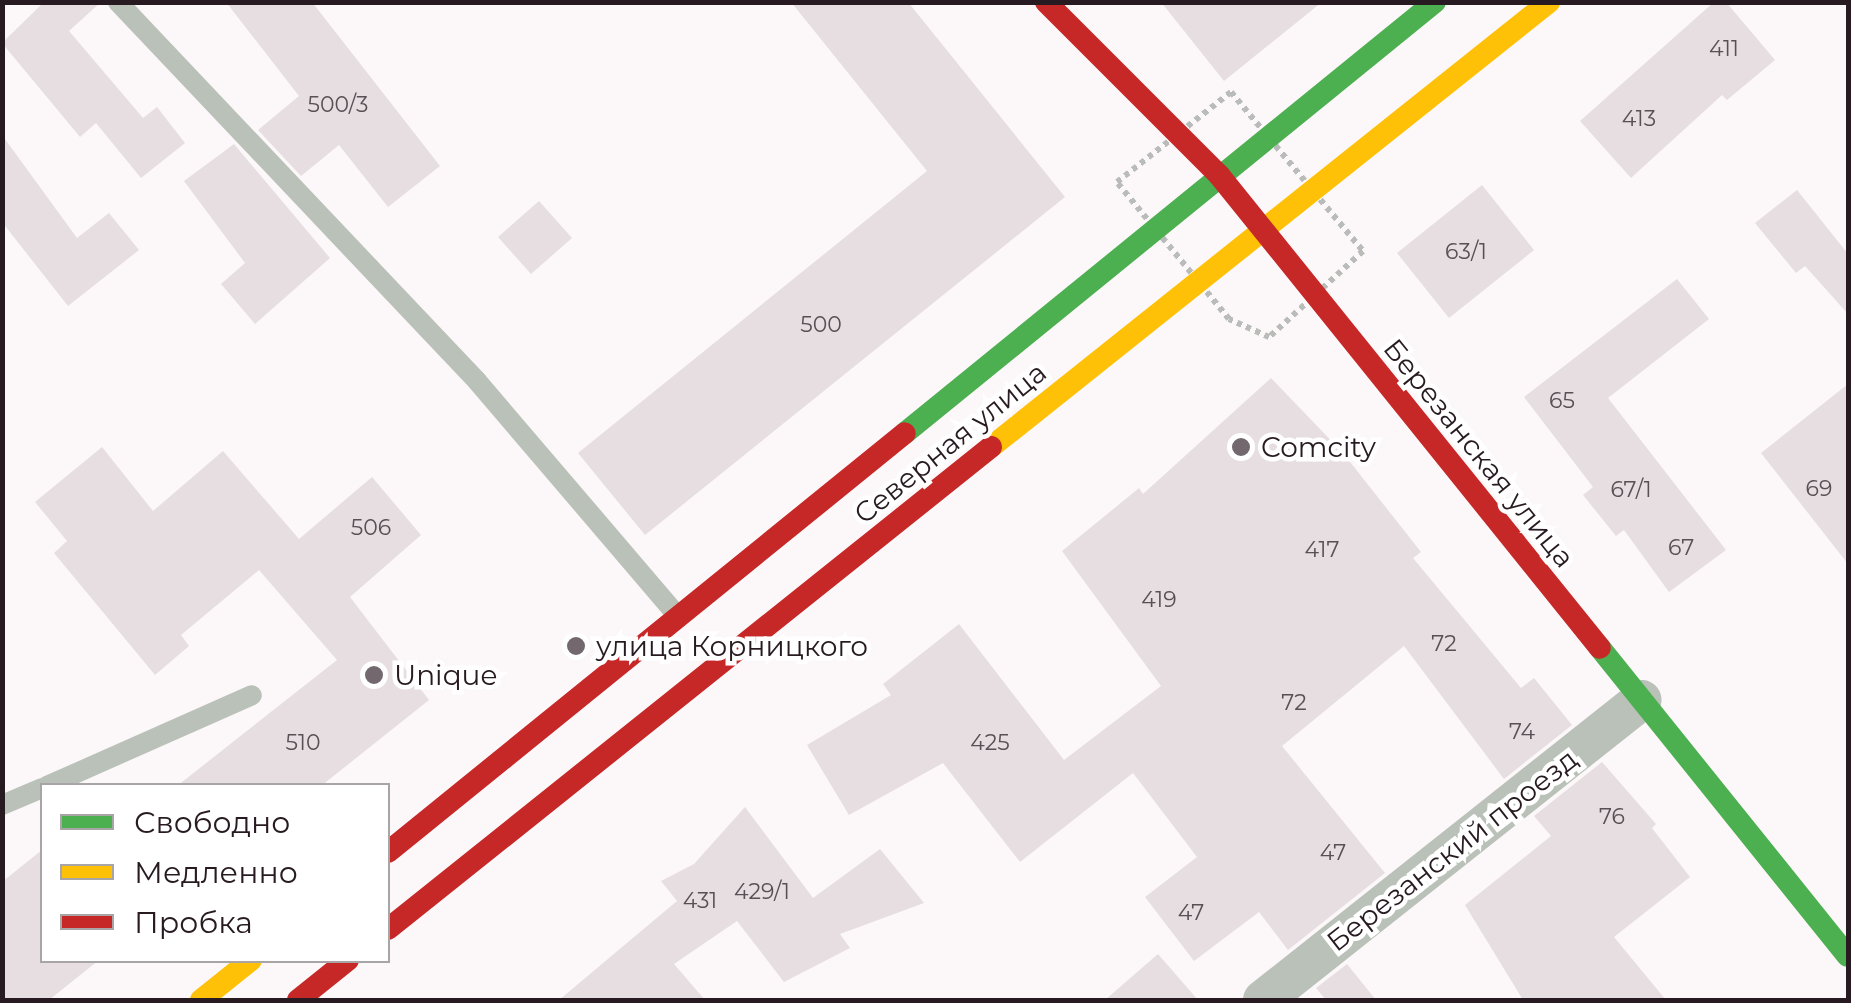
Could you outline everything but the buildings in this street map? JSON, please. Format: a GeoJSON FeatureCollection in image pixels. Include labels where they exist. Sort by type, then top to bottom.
{"type":"FeatureCollection","features":[{"type":"Feature","properties":{"kind":"main road","name":"Березанская улица"},"geometry":{"type":"LineString","coordinates":[[1046,2],[1219,174],[1848,956]]}},
{"type":"Feature","properties":{"kind":"main road","name":"Северная улица"},"geometry":{"type":"LineString","coordinates":[[390,850],[680,620],[1219,174],[1434,2]]}},
{"type":"Feature","properties":{"kind":"main road","name":"Северная улица"},"geometry":{"type":"LineString","coordinates":[[390,928],[1549,2]]}},
{"type":"Feature","properties":{"kind":"main road"},"geometry":{"type":"LineString","coordinates":[[200,1000],[247,963]]}},
{"type":"Feature","properties":{"kind":"main road"},"geometry":{"type":"LineString","coordinates":[[298,1000],[344,963]]}},
{"type":"Feature","properties":{"kind":"street","name":"Березанский проезд"},"geometry":{"type":"LineString","coordinates":[[1263,1000],[1642,700]]}},
{"type":"Feature","properties":{"kind":"lane"},"geometry":{"type":"LineString","coordinates":[[118,2],[477,381],[680,620]]}},
{"type":"Feature","properties":{"kind":"lane"},"geometry":{"type":"LineString","coordinates":[[54,783],[252,694]]}},
{"type":"Feature","properties":{"kind":"lane"},"geometry":{"type":"LineString","coordinates":[[2,806],[40,789]]}},
{"type":"Feature","properties":{"kind":"traffic: fast"},"geometry":{"type":"LineString","coordinates":[[905,433],[1435,2]]}},
{"type":"Feature","properties":{"kind":"traffic: fast"},"geometry":{"type":"LineString","coordinates":[[1600,648],[1848,956]]}},
{"type":"Feature","properties":{"kind":"traffic: slow"},"geometry":{"type":"LineString","coordinates":[[991,447],[1549,2]]}},
{"type":"Feature","properties":{"kind":"traffic: slow"},"geometry":{"type":"LineString","coordinates":[[201,1000],[247,963]]}},
{"type":"Feature","properties":{"kind":"traffic: jam"},"geometry":{"type":"LineString","coordinates":[[1046,2],[1219,175],[1600,648]]}},
{"type":"Feature","properties":{"kind":"traffic: jam"},"geometry":{"type":"LineString","coordinates":[[390,850],[905,433]]}},
{"type":"Feature","properties":{"kind":"traffic: jam"},"geometry":{"type":"LineString","coordinates":[[390,927],[991,447]]}},
{"type":"Feature","properties":{"kind":"traffic: jam"},"geometry":{"type":"LineString","coordinates":[[298,1000],[344,963]]}},
{"type":"Feature","properties":{"kind":"place","name":"Comcity"},"geometry":{"type":"Point","coordinates":[1241,447]}},
{"type":"Feature","properties":{"kind":"place","name":"улица Корницкого"},"geometry":{"type":"Point","coordinates":[576,646]}},
{"type":"Feature","properties":{"kind":"place","name":"Unique"},"geometry":{"type":"Point","coordinates":[374,675]}}]}
